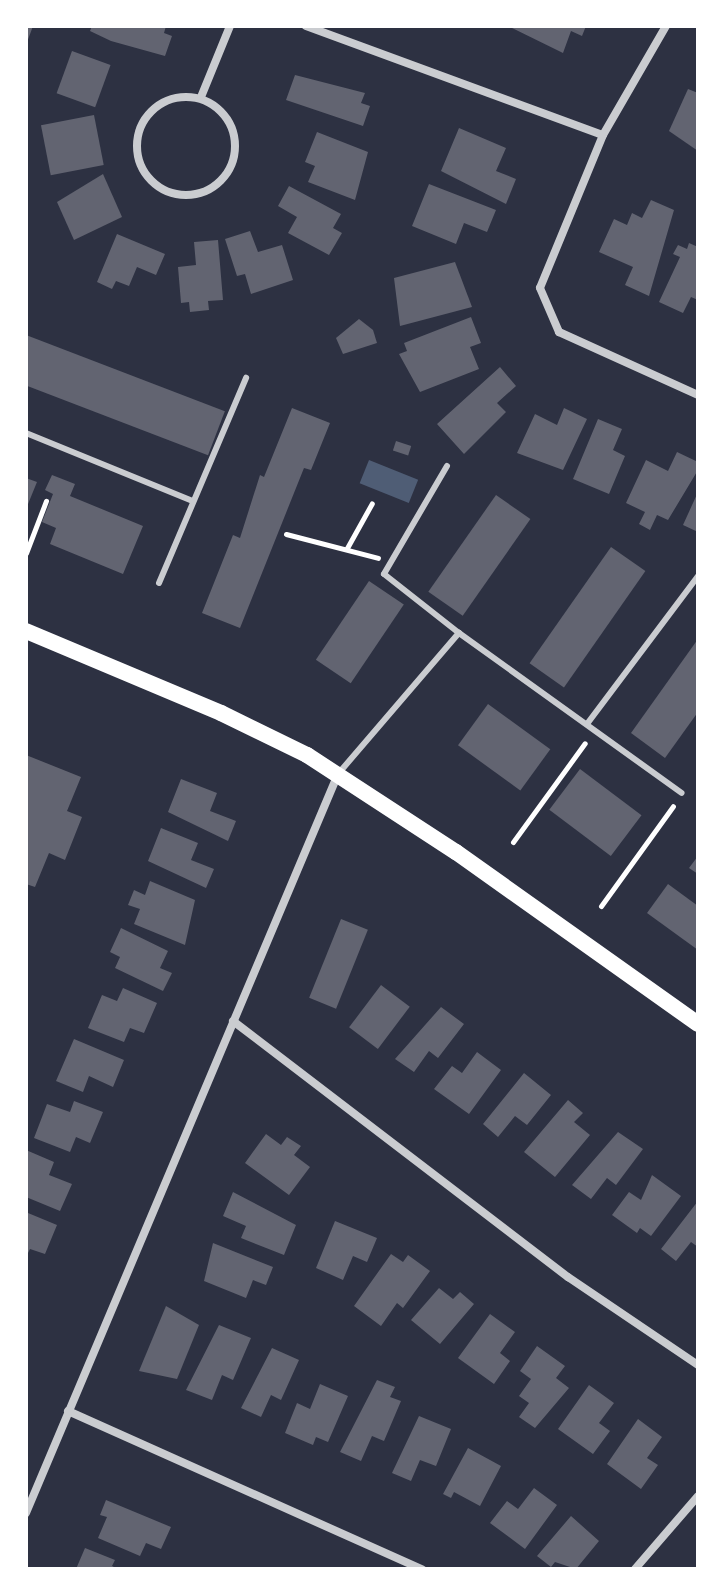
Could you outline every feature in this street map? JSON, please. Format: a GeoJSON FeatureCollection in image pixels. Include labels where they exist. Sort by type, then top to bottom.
{"type":"FeatureCollection","features":[{"type":"Feature","properties":{"kind":"main road"},"geometry":{"type":"LineString","coordinates":[[26,631],[221,713],[338,774],[698,1024]]}},
{"type":"Feature","properties":{"kind":"street"},"geometry":{"type":"LineString","coordinates":[[201,97],[230,26]]}},
{"type":"Feature","properties":{"kind":"street"},"geometry":{"type":"LineString","coordinates":[[306,26],[603,135]]}},
{"type":"Feature","properties":{"kind":"street"},"geometry":{"type":"LineString","coordinates":[[666,26],[603,135],[540,288],[559,332],[698,395]]}},
{"type":"Feature","properties":{"kind":"street"},"geometry":{"type":"LineString","coordinates":[[201,97],[229,122],[235,153],[221,181],[192,195],[176,194],[160,188],[143,170],[136,146],[139,130],[159,104],[201,97]]}},
{"type":"Feature","properties":{"kind":"street"},"geometry":{"type":"LineString","coordinates":[[26,1513],[338,774]]}},
{"type":"Feature","properties":{"kind":"street"},"geometry":{"type":"LineString","coordinates":[[233,1021],[568,1277],[698,1365]]}},
{"type":"Feature","properties":{"kind":"street"},"geometry":{"type":"LineString","coordinates":[[68,1411],[422,1569]]}},
{"type":"Feature","properties":{"kind":"street"},"geometry":{"type":"LineString","coordinates":[[635,1569],[698,1496]]}},
{"type":"Feature","properties":{"kind":"lane"},"geometry":{"type":"LineString","coordinates":[[159,583],[246,378]]}},
{"type":"Feature","properties":{"kind":"lane"},"geometry":{"type":"LineString","coordinates":[[26,433],[193,501]]}},
{"type":"Feature","properties":{"kind":"lane"},"geometry":{"type":"LineString","coordinates":[[447,466],[384,574],[459,633],[682,793]]}},
{"type":"Feature","properties":{"kind":"lane"},"geometry":{"type":"LineString","coordinates":[[587,724],[698,576]]}},
{"type":"Feature","properties":{"kind":"lane"},"geometry":{"type":"LineString","coordinates":[[338,774],[459,633]]}},
{"type":"Feature","properties":{"kind":"path"},"geometry":{"type":"LineString","coordinates":[[26,553],[46,501]]}},
{"type":"Feature","properties":{"kind":"path"},"geometry":{"type":"LineString","coordinates":[[347,548],[372,503]]}},
{"type":"Feature","properties":{"kind":"path"},"geometry":{"type":"LineString","coordinates":[[286,534],[347,548],[390,563]]}},
{"type":"Feature","properties":{"kind":"path"},"geometry":{"type":"LineString","coordinates":[[513,842],[595,729]]}},
{"type":"Feature","properties":{"kind":"path"},"geometry":{"type":"LineString","coordinates":[[601,906],[682,793]]}},
{"type":"Feature","properties":{"kind":"water"},"geometry":{"type":"Polygon","coordinates":[[[369,460],[418,480],[409,503],[360,483],[369,460]]]}},
{"type":"Feature","properties":{"kind":"building"},"geometry":{"type":"Polygon","coordinates":[[[26,26],[33,26],[26,45],[26,26]]]}},
{"type":"Feature","properties":{"kind":"building"},"geometry":{"type":"Polygon","coordinates":[[[92,26],[166,26],[164,33],[172,36],[165,56],[111,41],[90,31],[92,26]]]}},
{"type":"Feature","properties":{"kind":"building"},"geometry":{"type":"Polygon","coordinates":[[[508,26],[586,26],[582,36],[571,31],[563,53],[508,26]]]}},
{"type":"Feature","properties":{"kind":"building"},"geometry":{"type":"Polygon","coordinates":[[[72,51],[111,65],[95,107],[57,93],[72,51]]]}},
{"type":"Feature","properties":{"kind":"building"},"geometry":{"type":"Polygon","coordinates":[[[295,75],[365,93],[361,103],[370,106],[363,126],[286,100],[295,75]]]}},
{"type":"Feature","properties":{"kind":"building"},"geometry":{"type":"Polygon","coordinates":[[[688,89],[698,93],[698,151],[669,131],[688,89]]]}},
{"type":"Feature","properties":{"kind":"building"},"geometry":{"type":"Polygon","coordinates":[[[94,115],[104,165],[51,175],[41,125],[94,115]]]}},
{"type":"Feature","properties":{"kind":"building"},"geometry":{"type":"Polygon","coordinates":[[[459,128],[506,148],[496,171],[516,179],[506,204],[441,171],[459,128]]]}},
{"type":"Feature","properties":{"kind":"building"},"geometry":{"type":"Polygon","coordinates":[[[317,132],[368,152],[355,200],[308,182],[315,166],[305,162],[317,132]]]}},
{"type":"Feature","properties":{"kind":"building"},"geometry":{"type":"Polygon","coordinates":[[[103,174],[122,217],[74,240],[57,202],[103,174]]]}},
{"type":"Feature","properties":{"kind":"building"},"geometry":{"type":"Polygon","coordinates":[[[429,184],[496,210],[487,232],[464,223],[456,244],[412,226],[429,184]]]}},
{"type":"Feature","properties":{"kind":"building"},"geometry":{"type":"Polygon","coordinates":[[[289,186],[341,214],[333,228],[342,233],[329,255],[288,233],[297,217],[278,206],[289,186]]]}},
{"type":"Feature","properties":{"kind":"building"},"geometry":{"type":"Polygon","coordinates":[[[651,200],[674,210],[649,296],[625,285],[633,267],[599,252],[614,219],[627,225],[632,213],[642,218],[651,200]]]}},
{"type":"Feature","properties":{"kind":"building"},"geometry":{"type":"Polygon","coordinates":[[[250,231],[258,252],[282,245],[293,280],[251,294],[245,274],[237,276],[225,239],[250,231]]]}},
{"type":"Feature","properties":{"kind":"building"},"geometry":{"type":"Polygon","coordinates":[[[117,234],[165,254],[156,275],[137,267],[129,286],[116,281],[112,289],[97,282],[117,234]]]}},
{"type":"Feature","properties":{"kind":"building"},"geometry":{"type":"Polygon","coordinates":[[[218,240],[223,300],[208,301],[209,310],[190,312],[189,302],[181,303],[178,267],[196,265],[194,242],[218,240]]]}},
{"type":"Feature","properties":{"kind":"building"},"geometry":{"type":"Polygon","coordinates":[[[689,243],[698,247],[698,300],[691,297],[683,313],[659,302],[680,257],[673,254],[678,245],[687,249],[689,243]]]}},
{"type":"Feature","properties":{"kind":"building"},"geometry":{"type":"Polygon","coordinates":[[[455,262],[472,307],[400,326],[394,278],[455,262]]]}},
{"type":"Feature","properties":{"kind":"building"},"geometry":{"type":"Polygon","coordinates":[[[471,317],[481,343],[470,347],[479,369],[420,392],[399,354],[407,351],[404,343],[471,317]]]}},
{"type":"Feature","properties":{"kind":"building"},"geometry":{"type":"Polygon","coordinates":[[[359,319],[373,330],[377,343],[343,354],[336,338],[359,319]]]}},
{"type":"Feature","properties":{"kind":"building"},"geometry":{"type":"Polygon","coordinates":[[[26,335],[225,411],[208,455],[26,385],[26,335]]]}},
{"type":"Feature","properties":{"kind":"building"},"geometry":{"type":"Polygon","coordinates":[[[500,367],[516,386],[497,403],[506,412],[464,454],[437,424],[500,367]]]}},
{"type":"Feature","properties":{"kind":"building"},"geometry":{"type":"Polygon","coordinates":[[[292,408],[330,423],[311,470],[304,468],[240,628],[202,613],[233,535],[240,538],[260,475],[264,477],[292,408]]]}},
{"type":"Feature","properties":{"kind":"building"},"geometry":{"type":"Polygon","coordinates":[[[564,408],[587,419],[563,470],[517,453],[535,414],[557,425],[564,408]]]}},
{"type":"Feature","properties":{"kind":"building"},"geometry":{"type":"Polygon","coordinates":[[[598,419],[622,429],[613,450],[625,456],[609,494],[573,479],[598,419]]]}},
{"type":"Feature","properties":{"kind":"building"},"geometry":{"type":"Polygon","coordinates":[[[396,441],[411,446],[408,455],[393,451],[396,441]]]}},
{"type":"Feature","properties":{"kind":"building"},"geometry":{"type":"Polygon","coordinates":[[[677,452],[698,462],[698,470],[668,520],[657,515],[650,530],[639,524],[645,512],[626,503],[646,460],[668,471],[677,452]]]}},
{"type":"Feature","properties":{"kind":"building"},"geometry":{"type":"Polygon","coordinates":[[[52,475],[75,484],[70,496],[143,526],[123,574],[50,544],[56,528],[42,522],[53,494],[45,490],[52,475]]]}},
{"type":"Feature","properties":{"kind":"building"},"geometry":{"type":"Polygon","coordinates":[[[26,478],[37,482],[26,509],[26,478]]]}},
{"type":"Feature","properties":{"kind":"building"},"geometry":{"type":"Polygon","coordinates":[[[698,492],[698,532],[683,525],[698,492]]]}},
{"type":"Feature","properties":{"kind":"building"},"geometry":{"type":"Polygon","coordinates":[[[496,495],[530,519],[463,616],[428,592],[496,495]]]}},
{"type":"Feature","properties":{"kind":"building"},"geometry":{"type":"Polygon","coordinates":[[[611,547],[645,571],[564,687],[530,663],[611,547]]]}},
{"type":"Feature","properties":{"kind":"building"},"geometry":{"type":"Polygon","coordinates":[[[369,581],[404,604],[351,683],[316,660],[369,581]]]}},
{"type":"Feature","properties":{"kind":"building"},"geometry":{"type":"Polygon","coordinates":[[[698,639],[698,712],[665,758],[631,733],[698,639]]]}},
{"type":"Feature","properties":{"kind":"building"},"geometry":{"type":"Polygon","coordinates":[[[488,704],[550,749],[520,791],[458,745],[488,704]]]}},
{"type":"Feature","properties":{"kind":"building"},"geometry":{"type":"Polygon","coordinates":[[[26,755],[81,777],[67,811],[82,817],[65,860],[49,853],[35,887],[26,884],[26,755]]]}},
{"type":"Feature","properties":{"kind":"building"},"geometry":{"type":"Polygon","coordinates":[[[580,769],[641,815],[611,856],[549,810],[580,769]]]}},
{"type":"Feature","properties":{"kind":"building"},"geometry":{"type":"Polygon","coordinates":[[[181,779],[217,793],[210,811],[236,821],[228,841],[168,812],[181,779]]]}},
{"type":"Feature","properties":{"kind":"building"},"geometry":{"type":"Polygon","coordinates":[[[161,828],[198,843],[191,860],[214,869],[206,888],[148,861],[161,828]]]}},
{"type":"Feature","properties":{"kind":"building"},"geometry":{"type":"Polygon","coordinates":[[[698,856],[698,874],[689,868],[698,856]]]}},
{"type":"Feature","properties":{"kind":"building"},"geometry":{"type":"Polygon","coordinates":[[[150,881],[195,900],[185,945],[134,924],[140,909],[128,905],[134,890],[145,895],[150,881]]]}},
{"type":"Feature","properties":{"kind":"building"},"geometry":{"type":"Polygon","coordinates":[[[668,884],[698,906],[698,950],[647,913],[668,884]]]}},
{"type":"Feature","properties":{"kind":"building"},"geometry":{"type":"Polygon","coordinates":[[[341,919],[368,930],[336,1009],[309,998],[341,919]]]}},
{"type":"Feature","properties":{"kind":"building"},"geometry":{"type":"Polygon","coordinates":[[[121,928],[168,951],[160,968],[172,973],[163,991],[115,968],[120,957],[110,952],[121,928]]]}},
{"type":"Feature","properties":{"kind":"building"},"geometry":{"type":"Polygon","coordinates":[[[381,985],[410,1007],[378,1049],[349,1027],[381,985]]]}},
{"type":"Feature","properties":{"kind":"building"},"geometry":{"type":"Polygon","coordinates":[[[123,988],[157,1003],[144,1033],[130,1028],[124,1042],[88,1028],[102,995],[117,1001],[123,988]]]}},
{"type":"Feature","properties":{"kind":"building"},"geometry":{"type":"Polygon","coordinates":[[[441,1007],[464,1024],[438,1058],[429,1051],[414,1072],[395,1059],[441,1007]]]}},
{"type":"Feature","properties":{"kind":"building"},"geometry":{"type":"Polygon","coordinates":[[[74,1039],[124,1060],[113,1087],[89,1076],[83,1092],[56,1081],[74,1039]]]}},
{"type":"Feature","properties":{"kind":"building"},"geometry":{"type":"Polygon","coordinates":[[[477,1052],[501,1070],[469,1114],[434,1089],[452,1066],[462,1073],[477,1052]]]}},
{"type":"Feature","properties":{"kind":"building"},"geometry":{"type":"Polygon","coordinates":[[[524,1073],[551,1095],[527,1125],[515,1116],[498,1137],[483,1124],[524,1073]]]}},
{"type":"Feature","properties":{"kind":"building"},"geometry":{"type":"Polygon","coordinates":[[[568,1100],[583,1113],[574,1122],[590,1135],[555,1177],[524,1152],[568,1100]]]}},
{"type":"Feature","properties":{"kind":"building"},"geometry":{"type":"Polygon","coordinates":[[[74,1101],[103,1112],[90,1143],[76,1137],[70,1152],[34,1138],[47,1104],[70,1112],[74,1101]]]}},
{"type":"Feature","properties":{"kind":"building"},"geometry":{"type":"Polygon","coordinates":[[[618,1132],[643,1149],[616,1185],[607,1178],[591,1199],[572,1185],[618,1132]]]}},
{"type":"Feature","properties":{"kind":"building"},"geometry":{"type":"Polygon","coordinates":[[[266,1134],[281,1145],[287,1137],[301,1146],[294,1155],[310,1167],[289,1195],[245,1163],[266,1134]]]}},
{"type":"Feature","properties":{"kind":"building"},"geometry":{"type":"Polygon","coordinates":[[[26,1150],[54,1162],[49,1175],[72,1184],[60,1211],[26,1197],[26,1150]]]}},
{"type":"Feature","properties":{"kind":"building"},"geometry":{"type":"Polygon","coordinates":[[[652,1175],[681,1196],[651,1236],[640,1228],[637,1233],[612,1215],[629,1192],[641,1200],[652,1175]]]}},
{"type":"Feature","properties":{"kind":"building"},"geometry":{"type":"Polygon","coordinates":[[[233,1192],[296,1225],[284,1255],[241,1238],[246,1226],[223,1216],[233,1192]]]}},
{"type":"Feature","properties":{"kind":"building"},"geometry":{"type":"Polygon","coordinates":[[[698,1201],[698,1247],[691,1242],[676,1261],[661,1249],[698,1201]]]}},
{"type":"Feature","properties":{"kind":"building"},"geometry":{"type":"Polygon","coordinates":[[[28,1213],[57,1225],[45,1254],[30,1249],[26,1257],[28,1213]]]}},
{"type":"Feature","properties":{"kind":"building"},"geometry":{"type":"Polygon","coordinates":[[[335,1221],[377,1238],[367,1262],[353,1256],[343,1280],[316,1268],[335,1221]]]}},
{"type":"Feature","properties":{"kind":"building"},"geometry":{"type":"Polygon","coordinates":[[[213,1243],[273,1267],[266,1285],[253,1280],[246,1298],[204,1281],[213,1243]]]}},
{"type":"Feature","properties":{"kind":"building"},"geometry":{"type":"Polygon","coordinates":[[[391,1254],[403,1262],[408,1255],[430,1271],[403,1308],[397,1303],[381,1326],[354,1306],[391,1254]]]}},
{"type":"Feature","properties":{"kind":"building"},"geometry":{"type":"Polygon","coordinates":[[[439,1288],[453,1299],[460,1292],[474,1304],[440,1344],[411,1320],[439,1288]]]}},
{"type":"Feature","properties":{"kind":"building"},"geometry":{"type":"Polygon","coordinates":[[[166,1306],[199,1325],[177,1379],[139,1371],[166,1306]]]}},
{"type":"Feature","properties":{"kind":"building"},"geometry":{"type":"Polygon","coordinates":[[[490,1314],[515,1332],[500,1353],[510,1361],[494,1384],[458,1358],[490,1314]]]}},
{"type":"Feature","properties":{"kind":"building"},"geometry":{"type":"Polygon","coordinates":[[[219,1325],[251,1338],[233,1380],[222,1375],[212,1400],[186,1390],[219,1325]]]}},
{"type":"Feature","properties":{"kind":"building"},"geometry":{"type":"Polygon","coordinates":[[[537,1346],[565,1366],[556,1378],[569,1388],[535,1428],[519,1417],[529,1403],[519,1396],[531,1379],[520,1371],[537,1346]]]}},
{"type":"Feature","properties":{"kind":"building"},"geometry":{"type":"Polygon","coordinates":[[[272,1348],[299,1360],[281,1400],[271,1395],[261,1417],[241,1408],[272,1348]]]}},
{"type":"Feature","properties":{"kind":"building"},"geometry":{"type":"Polygon","coordinates":[[[377,1380],[395,1387],[390,1397],[401,1401],[384,1441],[372,1436],[361,1461],[340,1452],[377,1380]]]}},
{"type":"Feature","properties":{"kind":"building"},"geometry":{"type":"Polygon","coordinates":[[[320,1384],[348,1396],[328,1442],[316,1437],[313,1445],[285,1433],[297,1403],[310,1409],[320,1384]]]}},
{"type":"Feature","properties":{"kind":"building"},"geometry":{"type":"Polygon","coordinates":[[[589,1385],[614,1403],[599,1423],[610,1431],[593,1454],[558,1429],[589,1385]]]}},
{"type":"Feature","properties":{"kind":"building"},"geometry":{"type":"Polygon","coordinates":[[[419,1416],[451,1429],[436,1466],[420,1460],[411,1481],[392,1473],[419,1416]]]}},
{"type":"Feature","properties":{"kind":"building"},"geometry":{"type":"Polygon","coordinates":[[[638,1419],[662,1437],[647,1458],[658,1465],[641,1489],[607,1464],[638,1419]]]}},
{"type":"Feature","properties":{"kind":"building"},"geometry":{"type":"Polygon","coordinates":[[[468,1448],[501,1466],[480,1506],[454,1492],[451,1498],[443,1494],[468,1448]]]}},
{"type":"Feature","properties":{"kind":"building"},"geometry":{"type":"Polygon","coordinates":[[[534,1488],[557,1505],[525,1549],[490,1523],[507,1501],[518,1509],[534,1488]]]}},
{"type":"Feature","properties":{"kind":"building"},"geometry":{"type":"Polygon","coordinates":[[[106,1500],[171,1527],[161,1549],[146,1543],[140,1556],[98,1538],[107,1517],[100,1515],[106,1500]]]}},
{"type":"Feature","properties":{"kind":"building"},"geometry":{"type":"Polygon","coordinates":[[[571,1516],[599,1541],[576,1569],[555,1562],[551,1567],[537,1556],[571,1516]]]}},
{"type":"Feature","properties":{"kind":"building"},"geometry":{"type":"Polygon","coordinates":[[[85,1548],[115,1560],[112,1566],[118,1569],[76,1569],[85,1548]]]}}]}
